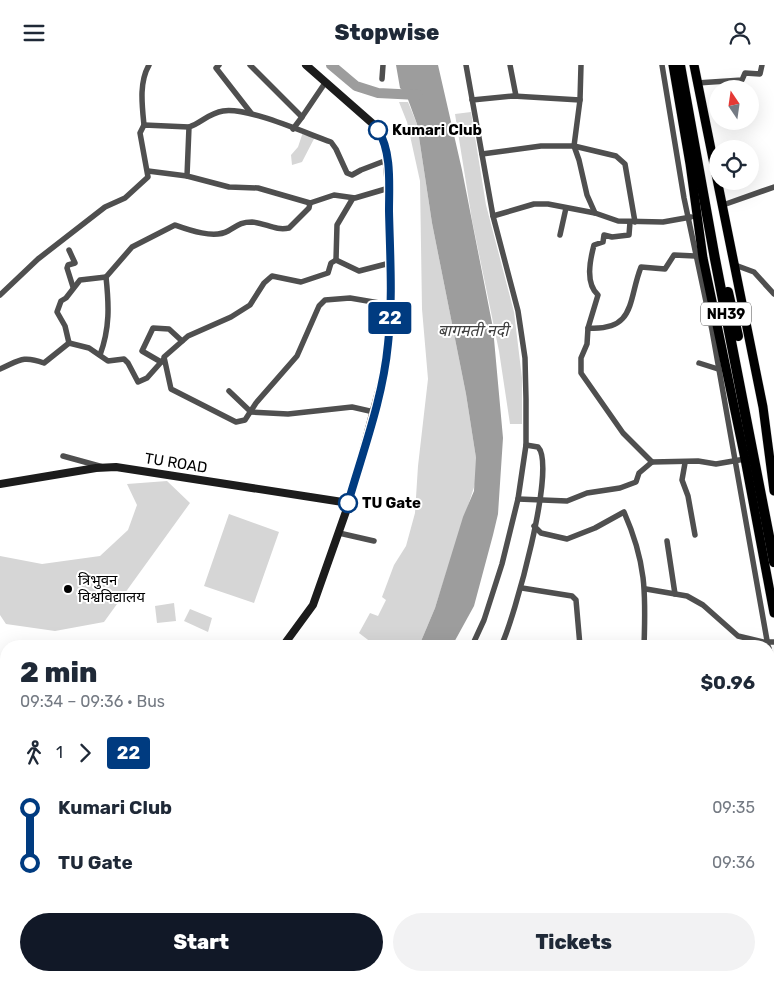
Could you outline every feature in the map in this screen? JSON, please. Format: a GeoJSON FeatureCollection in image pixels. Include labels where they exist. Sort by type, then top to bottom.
{"type":"FeatureCollection","features":[{"type":"Feature","properties":{"kind":"highway","name":"NH39"},"geometry":{"type":"LineString","coordinates":[[680,65],[689,134],[774,562]]}},
{"type":"Feature","properties":{"kind":"highway","name":"NH39"},"geometry":{"type":"LineString","coordinates":[[686,65],[700,114],[774,531]]}},
{"type":"Feature","properties":{"kind":"main road"},"geometry":{"type":"LineString","coordinates":[[288,640],[314,605],[339,533],[374,412],[388,345],[391,305],[389,188],[385,145],[378,130],[306,65]]}},
{"type":"Feature","properties":{"kind":"main road"},"geometry":{"type":"LineString","coordinates":[[673,65],[689,134],[692,217],[745,459],[774,613]]}},
{"type":"Feature","properties":{"kind":"main road"},"geometry":{"type":"LineString","coordinates":[[694,65],[700,114],[723,205],[771,435],[774,491]]}},
{"type":"Feature","properties":{"kind":"main road","name":"TU ROAD"},"geometry":{"type":"LineString","coordinates":[[0,483],[116,467],[348,503]]}},
{"type":"Feature","properties":{"kind":"street"},"geometry":{"type":"LineString","coordinates":[[0,295],[38,259],[105,207],[123,199],[138,188],[148,177],[140,133],[144,125],[142,97],[144,73],[149,65]]}},
{"type":"Feature","properties":{"kind":"street"},"geometry":{"type":"LineString","coordinates":[[219,65],[216,68],[251,113]]}},
{"type":"Feature","properties":{"kind":"street"},"geometry":{"type":"LineString","coordinates":[[250,65],[302,117]]}},
{"type":"Feature","properties":{"kind":"street"},"geometry":{"type":"LineString","coordinates":[[382,79],[383,65]]}},
{"type":"Feature","properties":{"kind":"street"},"geometry":{"type":"LineString","coordinates":[[466,65],[493,216],[518,311],[524,358],[526,445],[518,499],[502,564],[484,620],[475,640]]}},
{"type":"Feature","properties":{"kind":"street"},"geometry":{"type":"LineString","coordinates":[[510,65],[516,96]]}},
{"type":"Feature","properties":{"kind":"street"},"geometry":{"type":"LineString","coordinates":[[582,65],[574,146],[580,160],[586,195],[595,213]]}},
{"type":"Feature","properties":{"kind":"street"},"geometry":{"type":"LineString","coordinates":[[662,65],[692,217],[695,256],[769,640]]}},
{"type":"Feature","properties":{"kind":"street"},"geometry":{"type":"LineString","coordinates":[[697,83],[742,80],[745,73],[760,75],[762,65]]}},
{"type":"Feature","properties":{"kind":"street"},"geometry":{"type":"LineString","coordinates":[[293,129],[325,83]]}},
{"type":"Feature","properties":{"kind":"street"},"geometry":{"type":"LineString","coordinates":[[472,100],[516,96],[580,100]]}},
{"type":"Feature","properties":{"kind":"street"},"geometry":{"type":"LineString","coordinates":[[144,125],[189,127],[196,125],[210,114],[239,110],[331,142],[347,173],[352,175],[387,160]]}},
{"type":"Feature","properties":{"kind":"street"},"geometry":{"type":"LineString","coordinates":[[187,176],[189,127]]}},
{"type":"Feature","properties":{"kind":"street"},"geometry":{"type":"LineString","coordinates":[[482,154],[541,146],[574,146],[616,156],[625,165],[632,222],[629,235],[612,237],[604,235],[602,242],[594,245],[590,261],[591,283],[592,290],[598,295],[588,328],[587,344],[580,358],[581,373],[623,433],[652,462]]}},
{"type":"Feature","properties":{"kind":"street"},"geometry":{"type":"LineString","coordinates":[[148,171],[187,176],[229,187],[258,188],[310,203],[334,195],[353,198],[389,188]]}},
{"type":"Feature","properties":{"kind":"street"},"geometry":{"type":"LineString","coordinates":[[723,205],[774,187]]}},
{"type":"Feature","properties":{"kind":"street"},"geometry":{"type":"LineString","coordinates":[[336,260],[337,225],[353,198]]}},
{"type":"Feature","properties":{"kind":"street"},"geometry":{"type":"LineString","coordinates":[[69,343],[65,326],[57,312],[61,301],[66,298],[80,280],[106,277],[132,246],[175,225],[199,232],[220,233],[242,222],[254,222],[274,229],[286,229],[309,208],[310,203]]}},
{"type":"Feature","properties":{"kind":"street"},"geometry":{"type":"LineString","coordinates":[[493,216],[534,204],[548,204],[595,213],[618,221],[663,222],[692,217]]}},
{"type":"Feature","properties":{"kind":"street"},"geometry":{"type":"LineString","coordinates":[[560,235],[566,208]]}},
{"type":"Feature","properties":{"kind":"street"},"geometry":{"type":"LineString","coordinates":[[70,250],[76,263],[68,265],[67,268],[73,287]]}},
{"type":"Feature","properties":{"kind":"street"},"geometry":{"type":"LineString","coordinates":[[588,328],[615,326],[622,321],[635,295],[636,280],[641,267],[665,269],[674,255],[695,256]]}},
{"type":"Feature","properties":{"kind":"street"},"geometry":{"type":"LineString","coordinates":[[336,260],[359,271],[390,263]]}},
{"type":"Feature","properties":{"kind":"street"},"geometry":{"type":"LineString","coordinates":[[0,369],[14,361],[28,358],[44,363],[69,343],[89,347],[108,361],[124,359],[138,382],[147,378],[164,357],[182,341],[202,328],[231,317],[250,305],[264,283],[272,276],[301,282],[328,273],[331,263],[336,260]]}},
{"type":"Feature","properties":{"kind":"street"},"geometry":{"type":"LineString","coordinates":[[735,265],[754,271],[774,294]]}},
{"type":"Feature","properties":{"kind":"street"},"geometry":{"type":"LineString","coordinates":[[100,355],[108,335],[109,318],[106,277]]}},
{"type":"Feature","properties":{"kind":"street"},"geometry":{"type":"LineString","coordinates":[[182,341],[169,329],[153,328],[142,351],[167,365],[174,392],[236,422],[245,420],[256,403],[297,356],[319,306],[325,300],[350,298],[391,305]]}},
{"type":"Feature","properties":{"kind":"street"},"geometry":{"type":"LineString","coordinates":[[698,363],[718,369]]}},
{"type":"Feature","properties":{"kind":"street"},"geometry":{"type":"LineString","coordinates":[[229,391],[251,412],[288,414],[352,407],[374,412]]}},
{"type":"Feature","properties":{"kind":"street"},"geometry":{"type":"LineString","coordinates":[[503,640],[522,588],[540,501],[542,454],[538,447],[526,445]]}},
{"type":"Feature","properties":{"kind":"street"},"geometry":{"type":"LineString","coordinates":[[63,456],[105,468]]}},
{"type":"Feature","properties":{"kind":"street"},"geometry":{"type":"LineString","coordinates":[[518,499],[567,501],[586,493],[629,486],[636,482],[639,473],[652,462],[686,463],[698,461],[716,464],[745,459]]}},
{"type":"Feature","properties":{"kind":"street"},"geometry":{"type":"LineString","coordinates":[[686,463],[683,485],[688,496],[695,535]]}},
{"type":"Feature","properties":{"kind":"street"},"geometry":{"type":"LineString","coordinates":[[534,526],[541,533],[567,539],[595,528],[624,512],[638,545],[646,589],[644,640]]}},
{"type":"Feature","properties":{"kind":"street"},"geometry":{"type":"LineString","coordinates":[[339,533],[374,541]]}},
{"type":"Feature","properties":{"kind":"street"},"geometry":{"type":"LineString","coordinates":[[667,541],[674,594]]}},
{"type":"Feature","properties":{"kind":"street"},"geometry":{"type":"LineString","coordinates":[[522,588],[572,597],[576,600],[581,640]]}},
{"type":"Feature","properties":{"kind":"street"},"geometry":{"type":"LineString","coordinates":[[646,589],[687,596],[703,605],[738,636],[752,640]]}},
{"type":"Feature","properties":{"kind":"shaded area"},"geometry":{"type":"Polygon","coordinates":[[[399,102],[408,102],[417,124],[432,223],[466,394],[476,458],[477,478],[435,608],[422,640],[368,640],[359,633],[370,613],[378,616],[386,600],[382,597],[394,565],[406,546],[415,513],[418,466],[428,379],[422,309],[420,181],[407,122],[399,102]]]}},
{"type":"Feature","properties":{"kind":"shaded area"},"geometry":{"type":"Polygon","coordinates":[[[471,112],[486,205],[514,312],[522,378],[522,424],[510,424],[499,351],[472,220],[455,114],[471,112]]]}},
{"type":"Feature","properties":{"kind":"shaded area"},"geometry":{"type":"Polygon","coordinates":[[[303,132],[316,135],[302,162],[292,165],[291,155],[298,147],[303,132]]]}},
{"type":"Feature","properties":{"kind":"shaded area"},"geometry":{"type":"Polygon","coordinates":[[[167,481],[190,503],[104,622],[55,631],[6,624],[0,615],[0,556],[42,564],[100,556],[128,530],[137,505],[127,484],[167,481]]]}},
{"type":"Feature","properties":{"kind":"shaded area"},"geometry":{"type":"Polygon","coordinates":[[[229,514],[279,532],[254,603],[204,586],[229,514]]]}},
{"type":"Feature","properties":{"kind":"shaded area"},"geometry":{"type":"Polygon","coordinates":[[[174,603],[176,621],[157,623],[155,606],[174,603]]]}},
{"type":"Feature","properties":{"kind":"shaded area"},"geometry":{"type":"Polygon","coordinates":[[[190,609],[212,618],[208,632],[184,621],[190,609]]]}},
{"type":"Feature","properties":{"kind":"water","name":"बागमती नदी"},"geometry":{"type":"Polygon","coordinates":[[[396,65],[438,65],[462,170],[493,328],[503,438],[498,514],[474,606],[455,640],[422,640],[435,608],[463,517],[474,491],[476,458],[466,394],[432,223],[417,124],[406,94],[400,88],[396,65]]]}},
{"type":"Feature","properties":{"kind":"waterway"},"geometry":{"type":"LineString","coordinates":[[331,65],[356,86],[378,93],[418,95]]}},
{"type":"Feature","properties":{"kind":"bus line","name":"22"},"geometry":{"type":"LineString","coordinates":[[348,503],[374,412],[388,345],[391,305],[389,188],[385,145],[378,130]]}},
{"type":"Feature","properties":{"kind":"place","name":"Kumari Club"},"geometry":{"type":"Point","coordinates":[378,130]}},
{"type":"Feature","properties":{"kind":"place","name":"TU Gate"},"geometry":{"type":"Point","coordinates":[348,503]}},
{"type":"Feature","properties":{"kind":"place","name":"त्रिभुवन विश्वविद्यालय"},"geometry":{"type":"Point","coordinates":[68,589]}}]}
